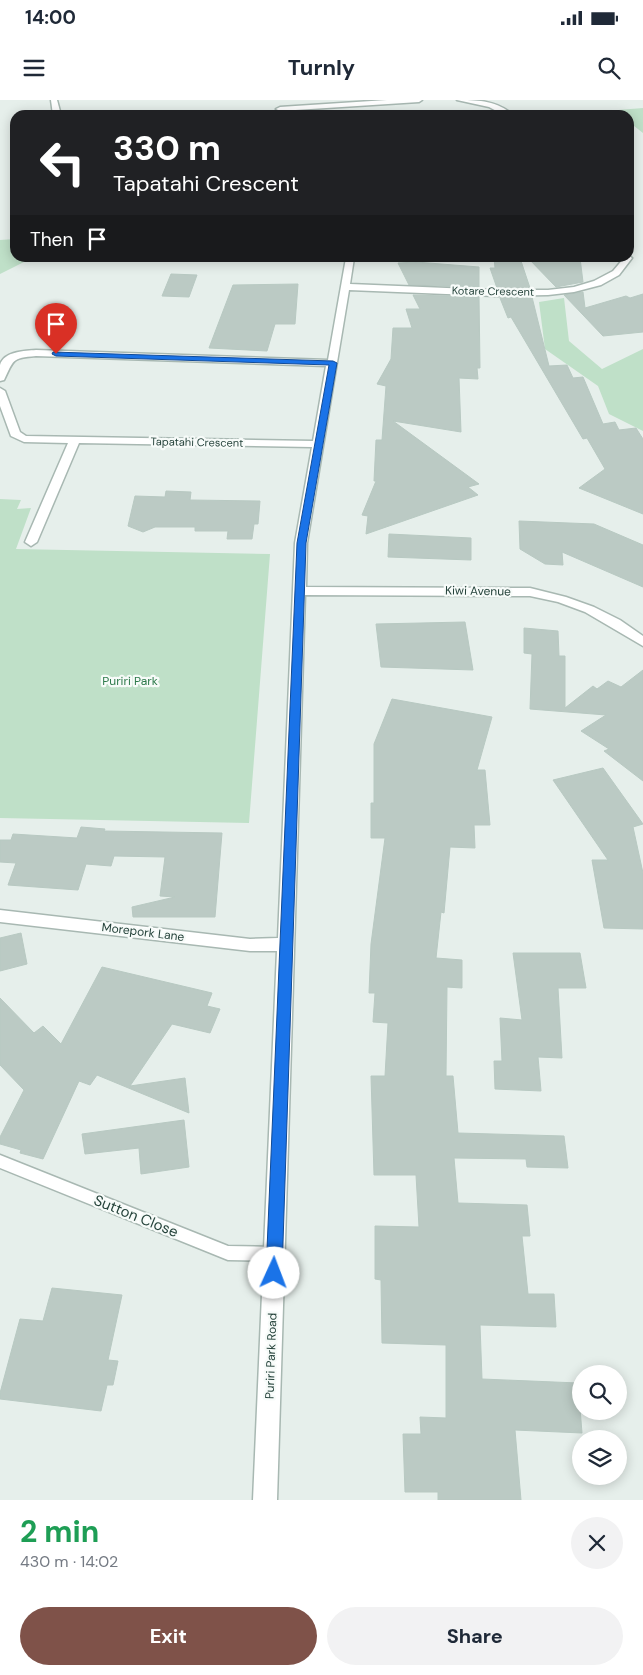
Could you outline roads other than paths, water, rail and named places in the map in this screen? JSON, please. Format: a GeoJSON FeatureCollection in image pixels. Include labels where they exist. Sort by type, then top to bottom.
{"type":"FeatureCollection","features":[{"type":"Feature","properties":{"kind":"street"},"geometry":{"type":"LineString","coordinates":[[304,110],[420,100]]}},
{"type":"Feature","properties":{"kind":"street"},"geometry":{"type":"LineString","coordinates":[[460,100],[486,104],[500,110]]}},
{"type":"Feature","properties":{"kind":"street","name":"Puriri Park Road"},"geometry":{"type":"LineString","coordinates":[[265,1500],[302,543],[349,262]]}},
{"type":"Feature","properties":{"kind":"street","name":"Kotare Crescent"},"geometry":{"type":"LineString","coordinates":[[346,287],[527,293],[559,291],[588,286],[604,280],[616,274],[626,262]]}},
{"type":"Feature","properties":{"kind":"street"},"geometry":{"type":"LineString","coordinates":[[0,378],[3,365],[10,359],[20,354],[36,353],[333,363]]}},
{"type":"Feature","properties":{"kind":"street","name":"Tapatahi Crescent"},"geometry":{"type":"LineString","coordinates":[[0,391],[15,434],[24,439],[319,444]]}},
{"type":"Feature","properties":{"kind":"street"},"geometry":{"type":"LineString","coordinates":[[31,542],[75,440]]}},
{"type":"Feature","properties":{"kind":"street","name":"Kiwi Avenue"},"geometry":{"type":"LineString","coordinates":[[300,591],[530,592],[559,598],[591,609],[615,622],[643,642]]}},
{"type":"Feature","properties":{"kind":"street","name":"Morepork Lane"},"geometry":{"type":"LineString","coordinates":[[0,916],[250,945],[286,944]]}},
{"type":"Feature","properties":{"kind":"lane","name":"Sutton Close"},"geometry":{"type":"LineString","coordinates":[[0,1161],[228,1253],[275,1254]]}},
{"type":"Feature","properties":{"kind":"park label","name":"Puriri Park"},"geometry":{"type":"Point","coordinates":[130,681]}}]}
